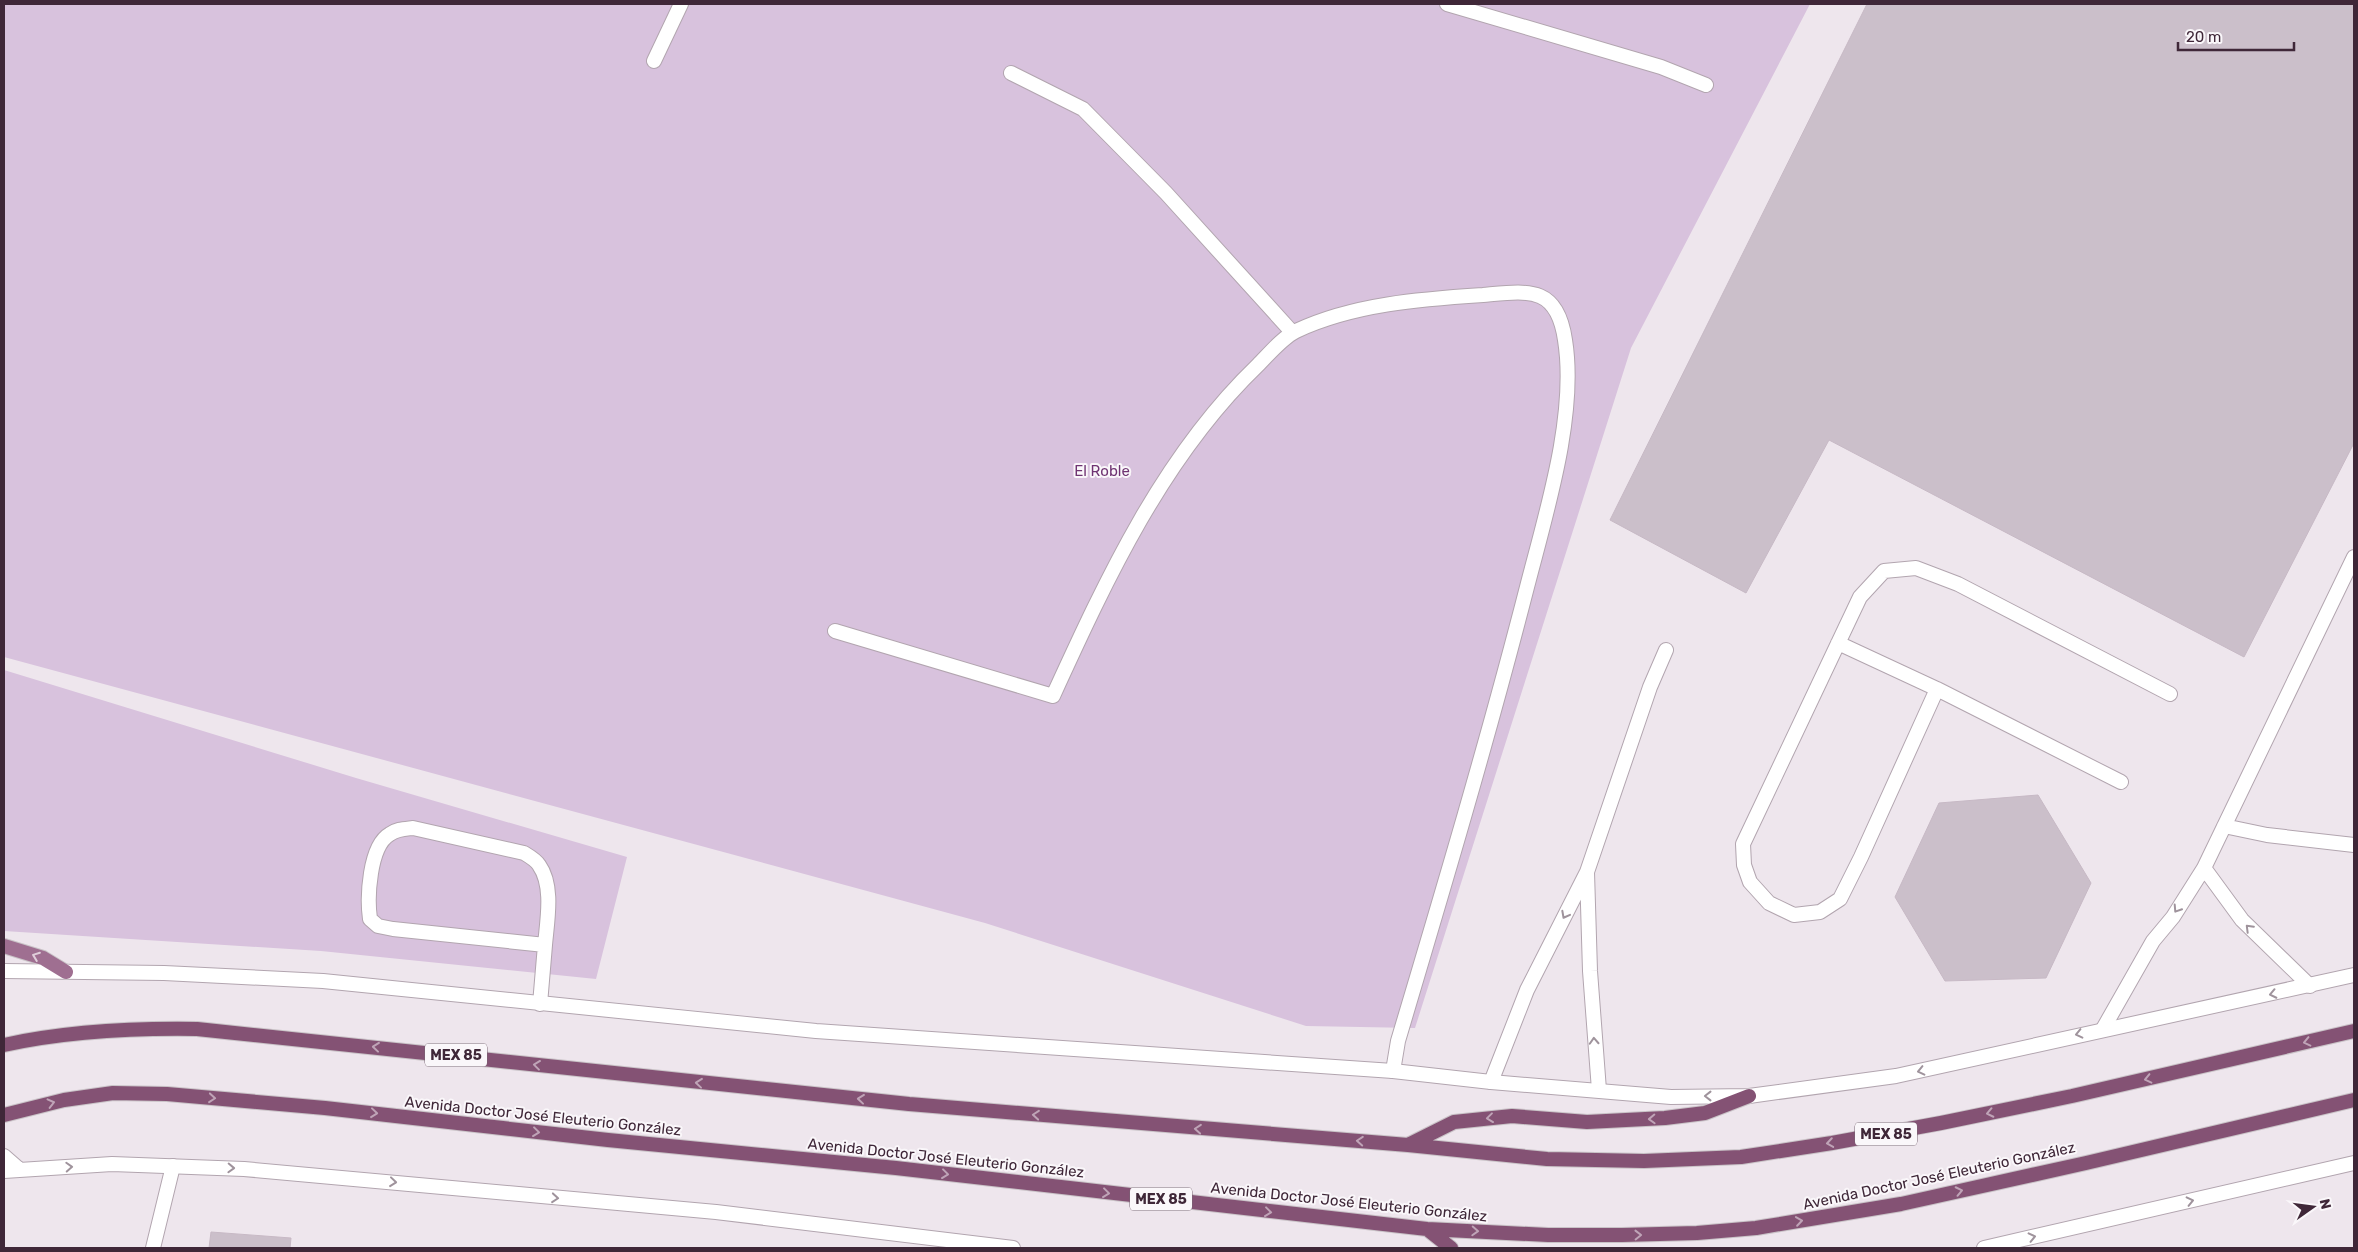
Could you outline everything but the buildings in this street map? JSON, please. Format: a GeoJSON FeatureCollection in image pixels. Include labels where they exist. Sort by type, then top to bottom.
{"type":"FeatureCollection","features":[{"type":"Feature","properties":{"kind":"highway","name":"MEX 85"},"geometry":{"type":"LineString","coordinates":[[4,1045],[76,1032],[128,1028],[198,1029],[909,1104],[1408,1145],[1547,1159],[1644,1161],[1741,1156],[1832,1143],[2072,1096],[2354,1031]]}},
{"type":"Feature","properties":{"kind":"highway","name":"Avenida Doctor José Eleuterio González"},"geometry":{"type":"LineString","coordinates":[[4,1115],[64,1100],[113,1093],[167,1094],[335,1109],[608,1140],[896,1168],[1426,1229],[1548,1235],[1622,1235],[1697,1234],[1756,1228],[1901,1204],[2354,1100]]}},
{"type":"Feature","properties":{"kind":"highway"},"geometry":{"type":"LineString","coordinates":[[1408,1145],[1454,1122],[1512,1116],[1587,1122],[1666,1118],[1705,1113],[1749,1096]]}},
{"type":"Feature","properties":{"kind":"highway"},"geometry":{"type":"LineString","coordinates":[[1426,1229],[1451,1248]]}},
{"type":"Feature","properties":{"kind":"main road"},"geometry":{"type":"LineString","coordinates":[[4,946],[43,958],[66,972]]}},
{"type":"Feature","properties":{"kind":"street"},"geometry":{"type":"LineString","coordinates":[[654,61],[681,4]]}},
{"type":"Feature","properties":{"kind":"street"},"geometry":{"type":"LineString","coordinates":[[1447,4],[1661,67],[1706,86]]}},
{"type":"Feature","properties":{"kind":"street"},"geometry":{"type":"LineString","coordinates":[[1011,73],[1083,109],[1166,192],[1292,332]]}},
{"type":"Feature","properties":{"kind":"street"},"geometry":{"type":"LineString","coordinates":[[835,631],[1053,696],[1102,589],[1168,473],[1212,413],[1292,332],[1349,312],[1439,298],[1522,292],[1537,293],[1549,302],[1560,319],[1565,338],[1568,366],[1566,413],[1549,502],[1498,700],[1398,1041],[1393,1071]]}},
{"type":"Feature","properties":{"kind":"street"},"geometry":{"type":"LineString","coordinates":[[2103,1029],[2153,941],[2173,917],[2204,868],[2354,557]]}},
{"type":"Feature","properties":{"kind":"street"},"geometry":{"type":"LineString","coordinates":[[1937,689],[1861,858],[1840,900],[1820,912],[1794,915],[1769,902],[1750,882],[1744,865],[1743,844],[1860,597],[1884,571],[1916,568],[1958,584],[2170,694]]}},
{"type":"Feature","properties":{"kind":"street"},"geometry":{"type":"LineString","coordinates":[[1838,643],[1937,689],[2120,782]]}},
{"type":"Feature","properties":{"kind":"street"},"geometry":{"type":"LineString","coordinates":[[1491,1082],[1527,990],[1587,872],[1650,687],[1666,650]]}},
{"type":"Feature","properties":{"kind":"street"},"geometry":{"type":"LineString","coordinates":[[2224,826],[2293,839],[2354,845]]}},
{"type":"Feature","properties":{"kind":"street"},"geometry":{"type":"LineString","coordinates":[[540,1004],[547,914],[546,880],[539,864],[524,853],[412,828],[401,829],[388,834],[380,844],[369,884],[368,907],[370,919],[378,926],[544,946]]}},
{"type":"Feature","properties":{"kind":"street"},"geometry":{"type":"LineString","coordinates":[[2204,868],[2242,920],[2310,986]]}},
{"type":"Feature","properties":{"kind":"street"},"geometry":{"type":"LineString","coordinates":[[1587,872],[1590,981],[1599,1090]]}},
{"type":"Feature","properties":{"kind":"street"},"geometry":{"type":"LineString","coordinates":[[4,971],[164,973],[323,981],[816,1031],[1393,1071],[1491,1082],[1671,1096],[1749,1096],[1896,1076],[2103,1029],[2310,986],[2354,974]]}},
{"type":"Feature","properties":{"kind":"street"},"geometry":{"type":"LineString","coordinates":[[4,1156],[20,1170]]}},
{"type":"Feature","properties":{"kind":"street"},"geometry":{"type":"LineString","coordinates":[[1984,1248],[2354,1163]]}},
{"type":"Feature","properties":{"kind":"street"},"geometry":{"type":"LineString","coordinates":[[4,1171],[112,1164],[254,1170],[716,1212],[1013,1248]]}},
{"type":"Feature","properties":{"kind":"street"},"geometry":{"type":"LineString","coordinates":[[153,1248],[173,1166]]}},
{"type":"Feature","properties":{"kind":"green space","name":"El Roble"},"geometry":{"type":"Polygon","coordinates":[[[4,4],[1810,4],[1631,348],[1415,1028],[1306,1026],[985,923],[4,657],[4,4]]]}},
{"type":"Feature","properties":{"kind":"green space"},"geometry":{"type":"Polygon","coordinates":[[[4,670],[356,778],[627,857],[596,979],[321,951],[4,931],[4,670]]]}}]}
